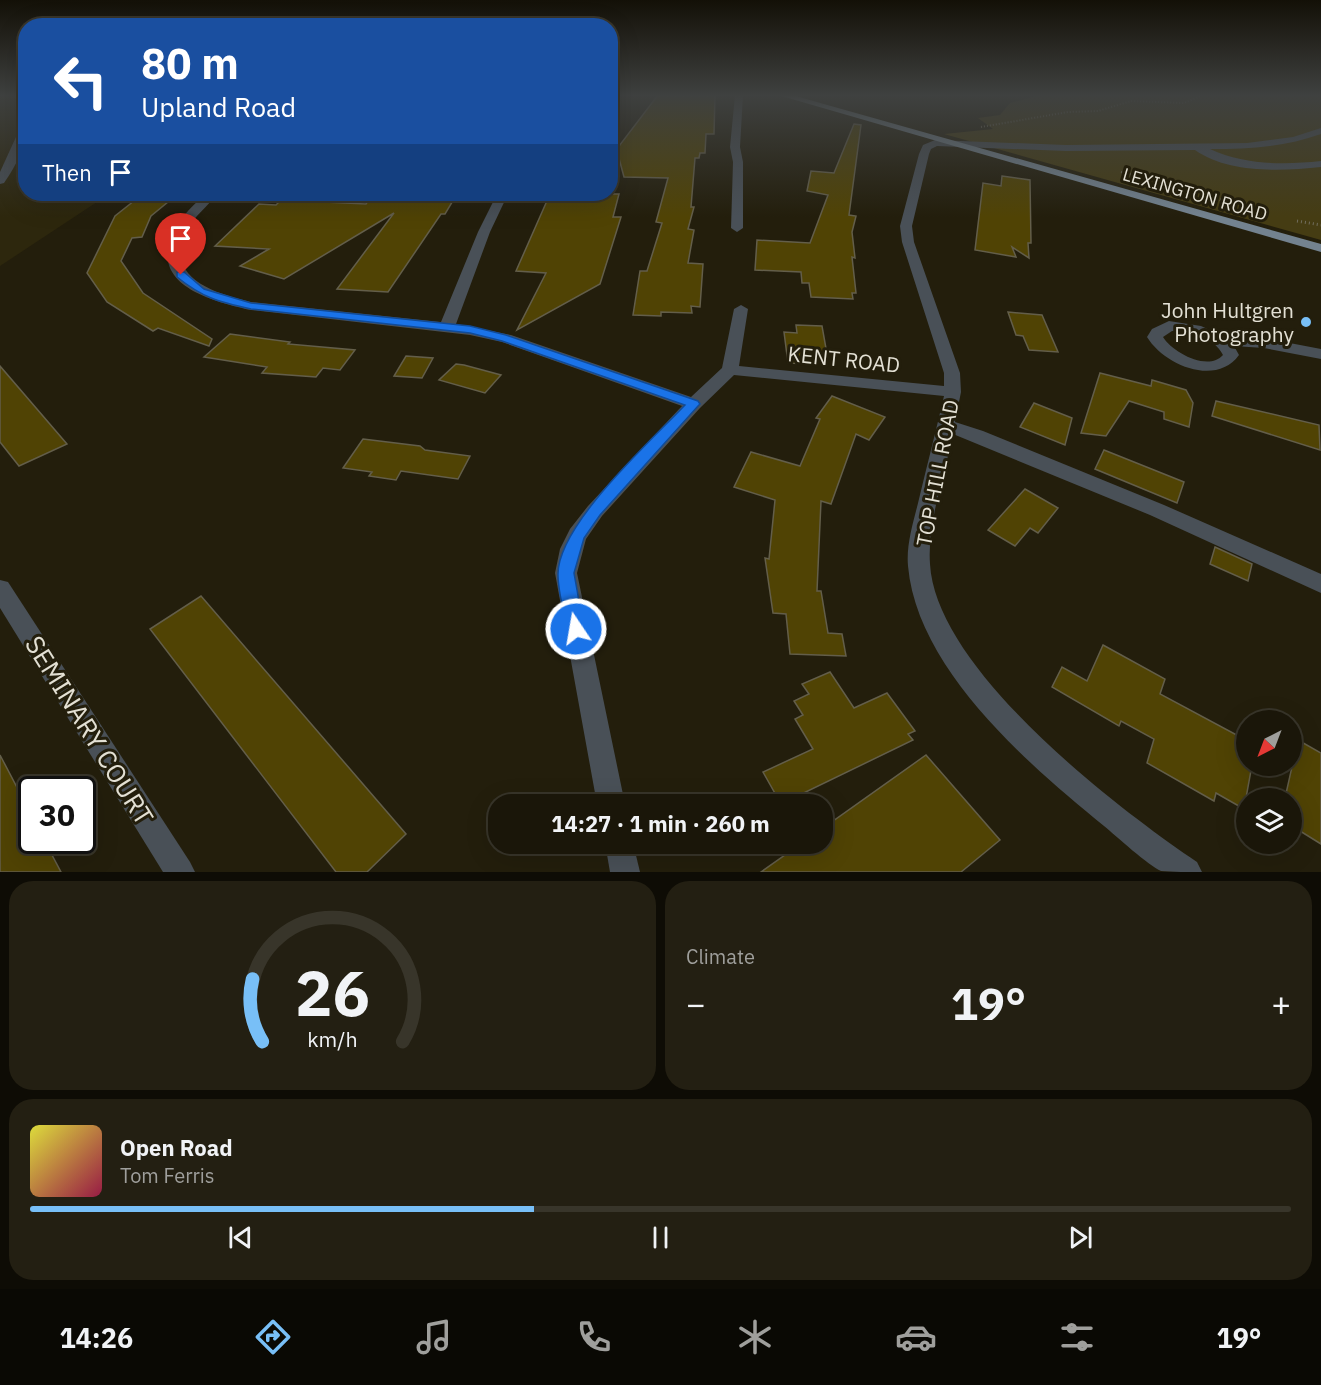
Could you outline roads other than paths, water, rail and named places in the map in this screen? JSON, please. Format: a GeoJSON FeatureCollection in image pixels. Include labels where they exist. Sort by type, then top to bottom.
{"type":"FeatureCollection","features":[{"type":"Feature","properties":{"kind":"main road","name":"LEXINGTON ROAD"},"geometry":{"type":"LineString","coordinates":[[927,136],[1321,248]]}},
{"type":"Feature","properties":{"kind":"street"},"geometry":{"type":"LineString","coordinates":[[736,136],[738,162],[737,228]]}},
{"type":"Feature","properties":{"kind":"street"},"geometry":{"type":"LineString","coordinates":[[956,144],[1066,148],[1196,147],[1276,144],[1303,136]]}},
{"type":"Feature","properties":{"kind":"street","name":"TOP HILL ROAD"},"geometry":{"type":"LineString","coordinates":[[956,144],[935,143],[927,147],[906,226],[909,242],[952,373],[953,392],[922,531],[919,565],[925,596],[944,639],[982,693],[1072,783],[1187,872]]}},
{"type":"Feature","properties":{"kind":"street"},"geometry":{"type":"LineString","coordinates":[[0,181],[12,162],[18,147]]}},
{"type":"Feature","properties":{"kind":"street"},"geometry":{"type":"LineString","coordinates":[[1196,147],[1226,160],[1251,165],[1273,167],[1321,164]]}},
{"type":"Feature","properties":{"kind":"street"},"geometry":{"type":"LineString","coordinates":[[205,201],[181,228],[173,248],[174,262],[181,275],[201,291],[251,306],[447,327],[506,338],[694,404]]}},
{"type":"Feature","properties":{"kind":"street"},"geometry":{"type":"LineString","coordinates":[[447,327],[480,242],[500,201]]}},
{"type":"Feature","properties":{"kind":"street"},"geometry":{"type":"LineString","coordinates":[[609,794],[566,573],[571,549],[577,535],[595,510],[694,404],[730,370],[741,309]]}},
{"type":"Feature","properties":{"kind":"street"},"geometry":{"type":"LineString","coordinates":[[1221,341],[1264,343],[1321,354]]}},
{"type":"Feature","properties":{"kind":"street","name":"KENT ROAD"},"geometry":{"type":"LineString","coordinates":[[730,370],[953,392]]}},
{"type":"Feature","properties":{"kind":"street"},"geometry":{"type":"LineString","coordinates":[[946,425],[977,435],[1157,510],[1321,584]]}},
{"type":"Feature","properties":{"kind":"street","name":"SEMINARY COURT"},"geometry":{"type":"LineString","coordinates":[[0,589],[180,872]]}},
{"type":"Feature","properties":{"kind":"street"},"geometry":{"type":"LineString","coordinates":[[621,854],[625,872]]}},
{"type":"Feature","properties":{"kind":"place","name":"John Hultgren Photography"},"geometry":{"type":"Point","coordinates":[1306,322]}}]}
